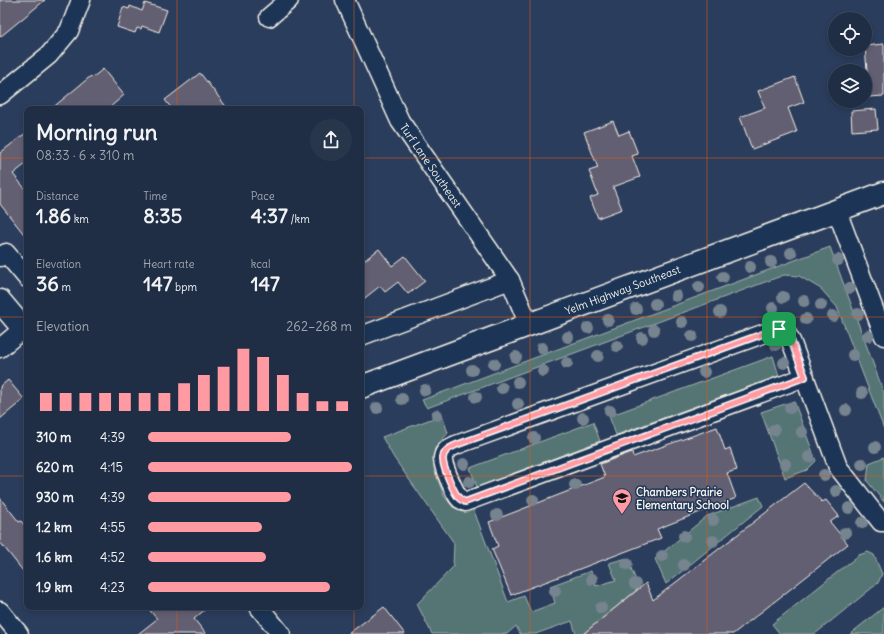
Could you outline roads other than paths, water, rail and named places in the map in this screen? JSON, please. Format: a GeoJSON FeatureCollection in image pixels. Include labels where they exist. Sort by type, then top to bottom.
{"type":"FeatureCollection","features":[{"type":"Feature","properties":{"kind":"main road","name":"Yelm Highway Southeast"},"geometry":{"type":"LineString","coordinates":[[364,386],[884,193]]}},
{"type":"Feature","properties":{"kind":"main road"},"geometry":{"type":"LineString","coordinates":[[0,301],[24,330]]}},
{"type":"Feature","properties":{"kind":"street"},"geometry":{"type":"LineString","coordinates":[[0,95],[49,55],[69,31],[81,0]]}},
{"type":"Feature","properties":{"kind":"street"},"geometry":{"type":"LineString","coordinates":[[269,17],[289,0]]}},
{"type":"Feature","properties":{"kind":"street","name":"Turf Lane Southeast"},"geometry":{"type":"LineString","coordinates":[[345,0],[400,121],[510,280],[529,325]]}},
{"type":"Feature","properties":{"kind":"street"},"geometry":{"type":"LineString","coordinates":[[837,211],[884,336]]}},
{"type":"Feature","properties":{"kind":"street"},"geometry":{"type":"LineString","coordinates":[[0,258],[6,253],[24,274]]}},
{"type":"Feature","properties":{"kind":"street"},"geometry":{"type":"LineString","coordinates":[[364,335],[510,280]]}},
{"type":"Feature","properties":{"kind":"street"},"geometry":{"type":"LineString","coordinates":[[805,377],[465,502],[459,498],[451,484],[445,468],[443,458],[447,449],[456,445],[779,329],[786,332],[791,340],[805,377],[838,467],[882,522],[884,522]]}},
{"type":"Feature","properties":{"kind":"street"},"geometry":{"type":"LineString","coordinates":[[0,348],[24,332]]}},
{"type":"Feature","properties":{"kind":"street"},"geometry":{"type":"LineString","coordinates":[[0,610],[19,634]]}},
{"type":"Feature","properties":{"kind":"street"},"geometry":{"type":"LineString","coordinates":[[262,610],[282,634]]}},
{"type":"Feature","properties":{"kind":"place","name":"Chambers Prairie Elementary School"},"geometry":{"type":"Point","coordinates":[622,515]}}]}
